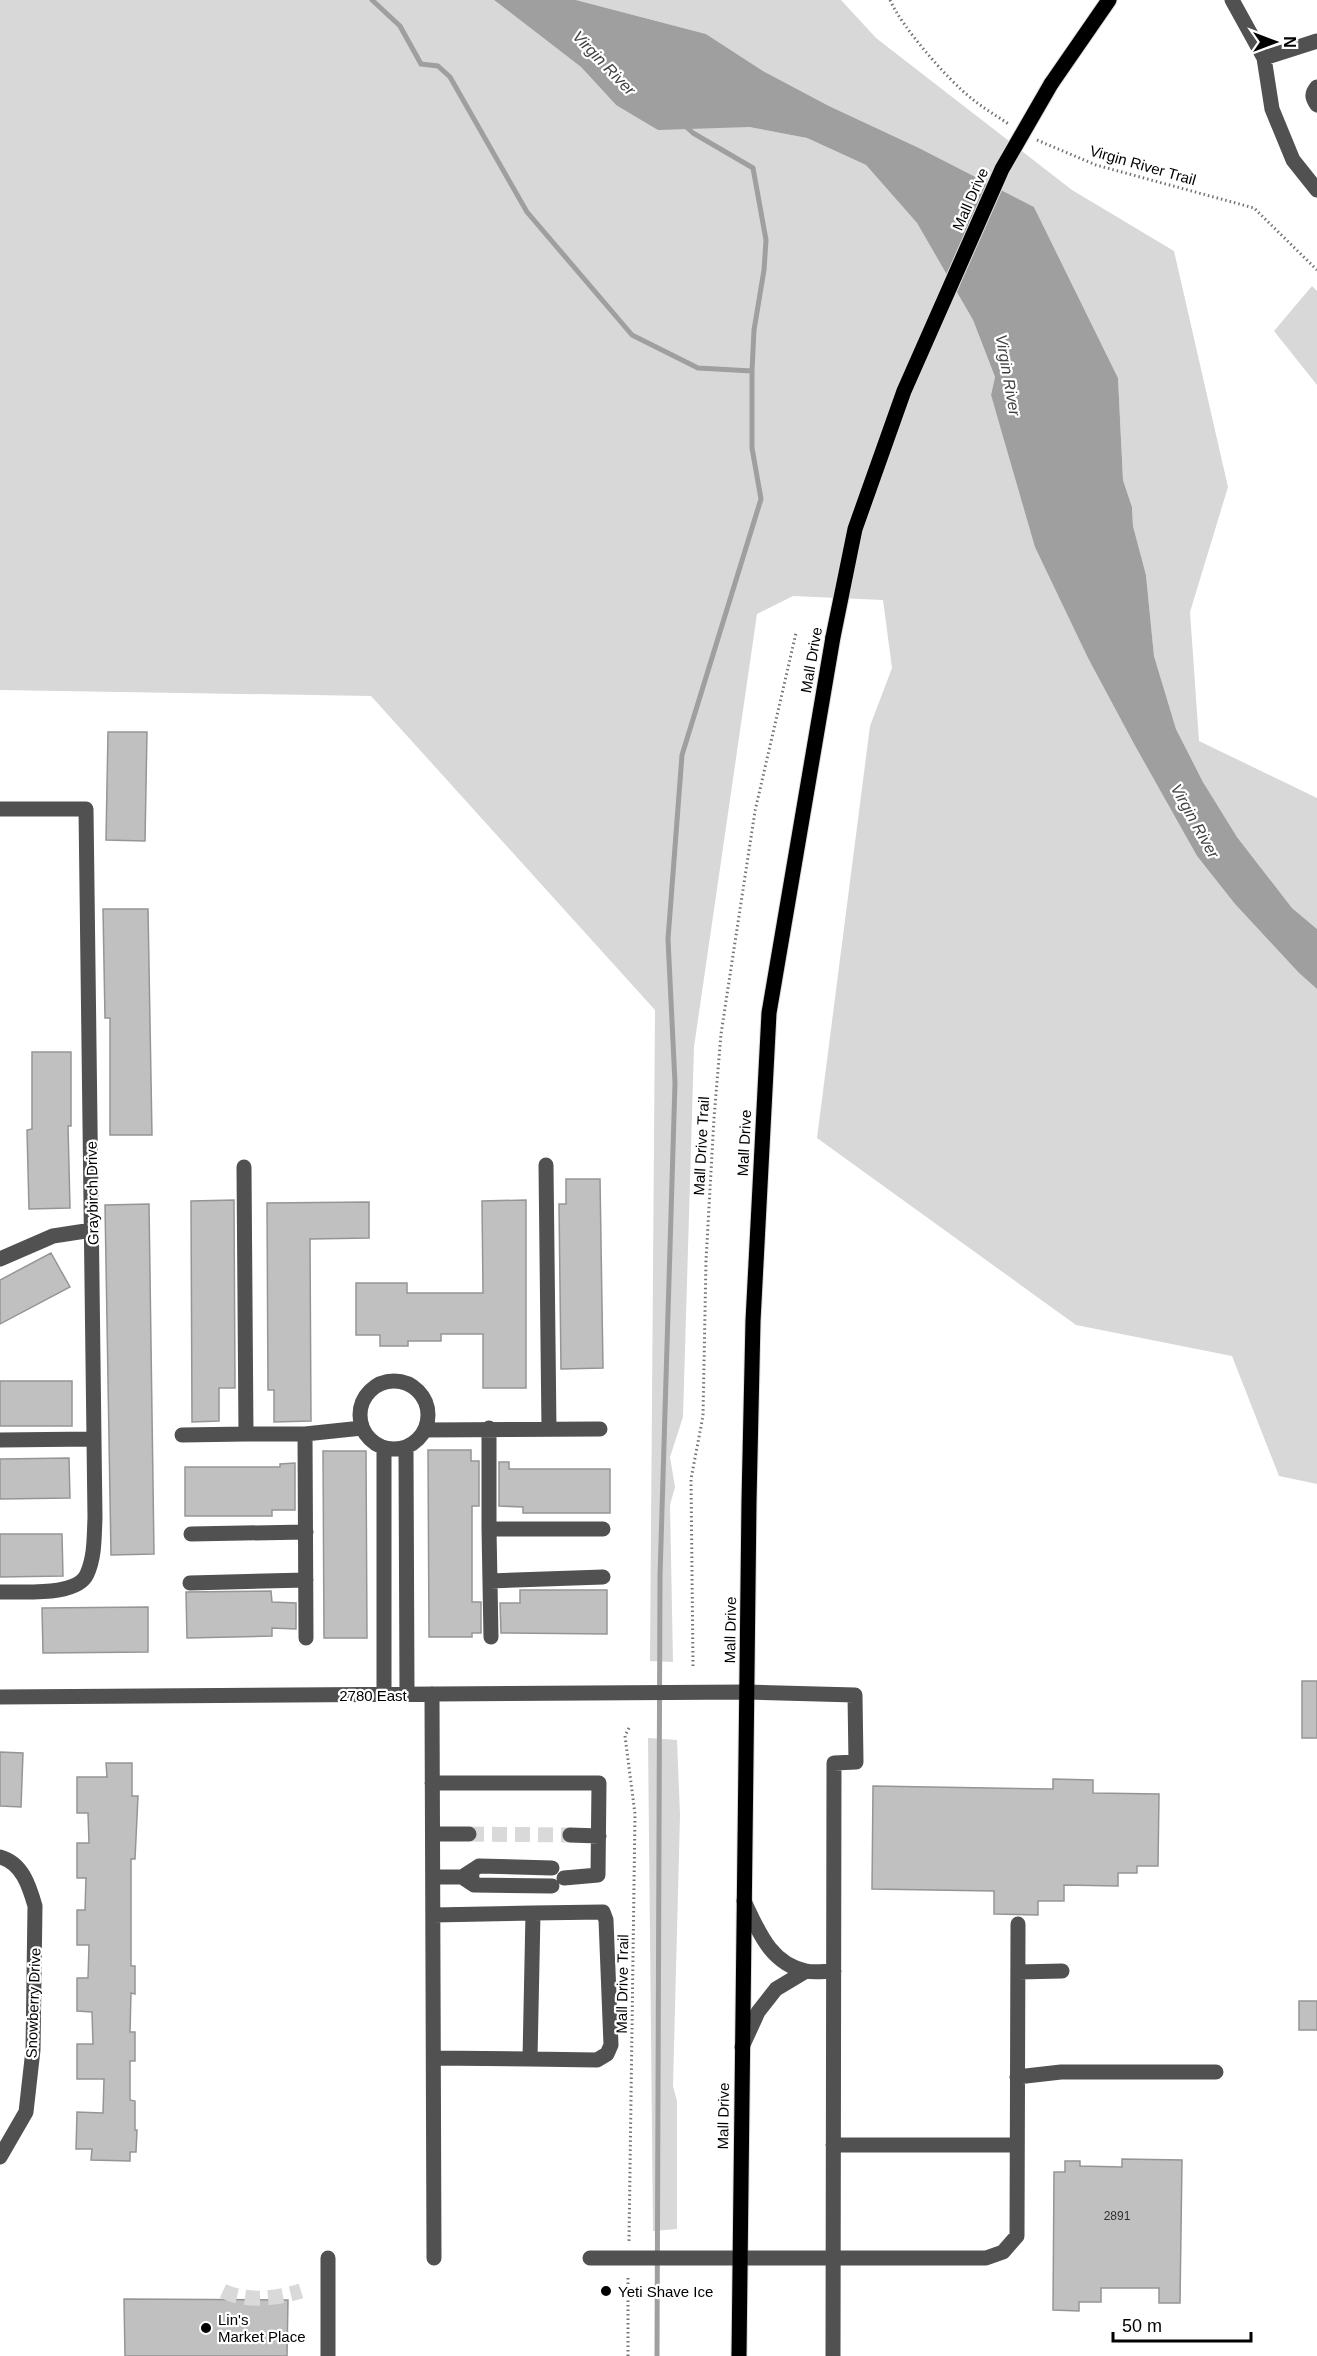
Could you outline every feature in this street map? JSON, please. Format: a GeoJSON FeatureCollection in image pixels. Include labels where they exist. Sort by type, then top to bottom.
{"type":"FeatureCollection","features":[{"type":"Feature","properties":{"kind":"main road","name":"Mall Drive"},"geometry":{"type":"LineString","coordinates":[[739,2356],[753,1322],[769,1013],[833,637],[855,529],[904,391],[1002,170],[1051,84],[1108,0]]}},
{"type":"Feature","properties":{"kind":"street"},"geometry":{"type":"LineString","coordinates":[[1232,0],[1264,58],[1272,110],[1293,160],[1317,190]]}},
{"type":"Feature","properties":{"kind":"street"},"geometry":{"type":"LineString","coordinates":[[1264,58],[1317,40]]}},
{"type":"Feature","properties":{"kind":"street"},"geometry":{"type":"LineString","coordinates":[[1317,87],[1313,93],[1317,105]]}},
{"type":"Feature","properties":{"kind":"street","name":"Graybirch Drive"},"geometry":{"type":"LineString","coordinates":[[0,809],[86,809],[94,1552],[86,1576],[69,1590],[0,1592]]}},
{"type":"Feature","properties":{"kind":"street"},"geometry":{"type":"LineString","coordinates":[[546,1165],[549,1429]]}},
{"type":"Feature","properties":{"kind":"street"},"geometry":{"type":"LineString","coordinates":[[244,1167],[246,1434]]}},
{"type":"Feature","properties":{"kind":"street"},"geometry":{"type":"LineString","coordinates":[[0,1259],[53,1236],[92,1230]]}},
{"type":"Feature","properties":{"kind":"street"},"geometry":{"type":"LineString","coordinates":[[384,1382],[406,1383],[416,1389],[428,1408],[425,1430],[414,1444],[406,1448],[384,1449],[375,1444],[362,1428],[361,1406],[366,1396],[384,1382]]}},
{"type":"Feature","properties":{"kind":"street"},"geometry":{"type":"LineString","coordinates":[[182,1435],[305,1434],[362,1428]]}},
{"type":"Feature","properties":{"kind":"street"},"geometry":{"type":"LineString","coordinates":[[489,1428],[491,1637]]}},
{"type":"Feature","properties":{"kind":"street"},"geometry":{"type":"LineString","coordinates":[[425,1430],[600,1429]]}},
{"type":"Feature","properties":{"kind":"street"},"geometry":{"type":"LineString","coordinates":[[305,1434],[306,1638]]}},
{"type":"Feature","properties":{"kind":"street"},"geometry":{"type":"LineString","coordinates":[[0,1440],[93,1440]]}},
{"type":"Feature","properties":{"kind":"street"},"geometry":{"type":"LineString","coordinates":[[406,1448],[407,1694]]}},
{"type":"Feature","properties":{"kind":"street"},"geometry":{"type":"LineString","coordinates":[[384,1449],[384,1695]]}},
{"type":"Feature","properties":{"kind":"street"},"geometry":{"type":"LineString","coordinates":[[489,1529],[603,1529]]}},
{"type":"Feature","properties":{"kind":"street"},"geometry":{"type":"LineString","coordinates":[[191,1534],[306,1532]]}},
{"type":"Feature","properties":{"kind":"street"},"geometry":{"type":"LineString","coordinates":[[490,1581],[603,1577]]}},
{"type":"Feature","properties":{"kind":"street"},"geometry":{"type":"LineString","coordinates":[[190,1583],[306,1580]]}},
{"type":"Feature","properties":{"kind":"street","name":"2780 East"},"geometry":{"type":"LineString","coordinates":[[0,1697],[697,1692],[855,1695],[856,1762],[834,1763],[834,1971]]}},
{"type":"Feature","properties":{"kind":"street"},"geometry":{"type":"LineString","coordinates":[[432,1694],[434,2258]]}},
{"type":"Feature","properties":{"kind":"street"},"geometry":{"type":"LineString","coordinates":[[432,1783],[599,1784],[598,1875],[474,1885],[462,1877],[433,1876]]}},
{"type":"Feature","properties":{"kind":"street"},"geometry":{"type":"LineString","coordinates":[[433,1834],[469,1834]]}},
{"type":"Feature","properties":{"kind":"street"},"geometry":{"type":"LineString","coordinates":[[570,1835],[599,1836]]}},
{"type":"Feature","properties":{"kind":"street","name":"Snowberry Drive"},"geometry":{"type":"LineString","coordinates":[[0,1857],[12,1861],[29,1884],[35,1906],[33,2050],[26,2112],[0,2157]]}},
{"type":"Feature","properties":{"kind":"street"},"geometry":{"type":"LineString","coordinates":[[744,1901],[764,1942],[779,1960],[806,1971],[834,1971],[833,2356]]}},
{"type":"Feature","properties":{"kind":"street"},"geometry":{"type":"LineString","coordinates":[[433,1915],[603,1912],[606,1920],[611,2045],[607,2054],[597,2060],[434,2058]]}},
{"type":"Feature","properties":{"kind":"street"},"geometry":{"type":"LineString","coordinates":[[530,2059],[533,1913]]}},
{"type":"Feature","properties":{"kind":"street"},"geometry":{"type":"LineString","coordinates":[[590,2258],[986,2258],[1003,2252],[1017,2236],[1018,1924]]}},
{"type":"Feature","properties":{"kind":"street"},"geometry":{"type":"LineString","coordinates":[[742,2047],[758,2012],[776,1989],[806,1971]]}},
{"type":"Feature","properties":{"kind":"street"},"geometry":{"type":"LineString","coordinates":[[1018,1972],[1062,1971]]}},
{"type":"Feature","properties":{"kind":"street"},"geometry":{"type":"LineString","coordinates":[[1017,2077],[1061,2072],[1216,2072]]}},
{"type":"Feature","properties":{"kind":"street"},"geometry":{"type":"LineString","coordinates":[[833,2145],[1017,2145]]}},
{"type":"Feature","properties":{"kind":"street"},"geometry":{"type":"LineString","coordinates":[[328,2258],[328,2356]]}},
{"type":"Feature","properties":{"kind":"path"},"geometry":{"type":"LineString","coordinates":[[890,0],[921,46],[970,98],[1013,128]]}},
{"type":"Feature","properties":{"kind":"path","name":"Virgin River Trail"},"geometry":{"type":"LineString","coordinates":[[1032,138],[1096,165],[1254,208],[1317,270]]}},
{"type":"Feature","properties":{"kind":"path","name":"Mall Drive Trail"},"geometry":{"type":"LineString","coordinates":[[693,1666],[691,1479],[703,1416],[706,1261],[721,1034],[755,812],[796,633]]}},
{"type":"Feature","properties":{"kind":"path","name":"Mall Drive Trail"},"geometry":{"type":"LineString","coordinates":[[628,1728],[625,1736],[635,1814],[629,2241]]}},
{"type":"Feature","properties":{"kind":"path"},"geometry":{"type":"LineString","coordinates":[[628,2277],[628,2356]]}},
{"type":"Feature","properties":{"kind":"shaded area"},"geometry":{"type":"Polygon","coordinates":[[[0,0],[494,0],[581,67],[616,105],[707,127],[749,127],[807,138],[866,165],[917,223],[973,320],[995,377],[991,395],[1005,440],[1089,660],[1134,744],[1197,856],[1235,904],[1299,973],[1317,989],[1317,1484],[1279,1476],[1232,1356],[1076,1325],[817,1138],[870,726],[892,668],[883,600],[793,596],[757,614],[694,1047],[683,1417],[670,1457],[675,1487],[670,1505],[673,1662],[650,1661],[655,1010],[371,696],[0,690],[0,0]]]}},
{"type":"Feature","properties":{"kind":"shaded area"},"geometry":{"type":"Polygon","coordinates":[[[576,0],[841,0],[876,38],[1072,190],[1174,251],[1228,487],[1190,612],[1199,741],[1317,798],[1317,929],[1292,908],[1237,837],[1203,782],[1176,729],[1154,656],[1146,575],[1133,526],[1132,507],[1123,480],[1118,378],[1034,207],[919,148],[829,106],[763,71],[706,34],[576,0]]]}},
{"type":"Feature","properties":{"kind":"shaded area"},"geometry":{"type":"Polygon","coordinates":[[[1312,286],[1317,291],[1317,385],[1274,331],[1312,286]]]}},
{"type":"Feature","properties":{"kind":"shaded area"},"geometry":{"type":"Polygon","coordinates":[[[648,1738],[677,1740],[680,1815],[673,2086],[677,2101],[677,2229],[653,2231],[648,1738]]]}},
{"type":"Feature","properties":{"kind":"water","name":"Virgin River"},"geometry":{"type":"Polygon","coordinates":[[[494,0],[576,0],[706,34],[763,71],[829,106],[919,148],[1034,207],[1118,378],[1123,480],[1132,507],[1133,526],[1146,575],[1154,656],[1176,729],[1203,782],[1237,837],[1292,908],[1317,929],[1317,989],[1299,973],[1235,904],[1197,856],[1089,660],[1035,547],[991,395],[995,377],[973,320],[917,223],[866,165],[807,138],[749,127],[658,130],[616,105],[581,67],[494,0]]]}},
{"type":"Feature","properties":{"kind":"building"},"geometry":{"type":"Polygon","coordinates":[[[108,732],[147,732],[145,841],[106,840],[108,732]]]}},
{"type":"Feature","properties":{"kind":"building"},"geometry":{"type":"Polygon","coordinates":[[[103,909],[148,909],[152,1135],[110,1135],[110,1018],[105,1018],[103,909]]]}},
{"type":"Feature","properties":{"kind":"building"},"geometry":{"type":"Polygon","coordinates":[[[32,1052],[71,1052],[71,1126],[68,1126],[70,1208],[29,1209],[27,1130],[32,1129],[32,1052]]]}},
{"type":"Feature","properties":{"kind":"building"},"geometry":{"type":"Polygon","coordinates":[[[566,1179],[600,1179],[603,1368],[561,1369],[559,1204],[566,1204],[566,1179]]]}},
{"type":"Feature","properties":{"kind":"building"},"geometry":{"type":"Polygon","coordinates":[[[234,1200],[235,1388],[219,1388],[219,1421],[192,1422],[191,1201],[234,1200]]]}},
{"type":"Feature","properties":{"kind":"building"},"geometry":{"type":"Polygon","coordinates":[[[526,1200],[526,1388],[483,1388],[483,1334],[441,1334],[441,1341],[408,1341],[408,1346],[380,1346],[380,1335],[356,1335],[356,1283],[407,1283],[407,1293],[483,1293],[482,1201],[526,1200]]]}},
{"type":"Feature","properties":{"kind":"building"},"geometry":{"type":"Polygon","coordinates":[[[369,1202],[369,1238],[310,1239],[311,1421],[274,1422],[274,1390],[268,1390],[267,1203],[369,1202]]]}},
{"type":"Feature","properties":{"kind":"building"},"geometry":{"type":"Polygon","coordinates":[[[149,1204],[154,1554],[111,1555],[105,1205],[149,1204]]]}},
{"type":"Feature","properties":{"kind":"building"},"geometry":{"type":"Polygon","coordinates":[[[51,1253],[70,1287],[0,1324],[0,1280],[51,1253]]]}},
{"type":"Feature","properties":{"kind":"building"},"geometry":{"type":"Polygon","coordinates":[[[0,1381],[72,1381],[72,1426],[0,1426],[0,1381]]]}},
{"type":"Feature","properties":{"kind":"building"},"geometry":{"type":"Polygon","coordinates":[[[428,1450],[471,1450],[471,1461],[479,1461],[479,1506],[472,1506],[472,1602],[481,1602],[481,1633],[472,1633],[472,1637],[429,1637],[428,1450]]]}},
{"type":"Feature","properties":{"kind":"building"},"geometry":{"type":"Polygon","coordinates":[[[323,1451],[366,1451],[367,1638],[324,1638],[323,1451]]]}},
{"type":"Feature","properties":{"kind":"building"},"geometry":{"type":"Polygon","coordinates":[[[69,1458],[70,1498],[0,1499],[0,1459],[69,1458]]]}},
{"type":"Feature","properties":{"kind":"building"},"geometry":{"type":"Polygon","coordinates":[[[499,1462],[509,1462],[509,1469],[610,1469],[610,1513],[523,1513],[523,1507],[499,1506],[499,1462]]]}},
{"type":"Feature","properties":{"kind":"building"},"geometry":{"type":"Polygon","coordinates":[[[295,1463],[295,1510],[272,1510],[272,1516],[185,1516],[185,1467],[280,1467],[280,1464],[295,1463]]]}},
{"type":"Feature","properties":{"kind":"building"},"geometry":{"type":"Polygon","coordinates":[[[0,1534],[62,1534],[63,1576],[0,1577],[0,1534]]]}},
{"type":"Feature","properties":{"kind":"building"},"geometry":{"type":"Polygon","coordinates":[[[520,1590],[607,1590],[607,1634],[501,1633],[500,1603],[520,1603],[520,1590]]]}},
{"type":"Feature","properties":{"kind":"building"},"geometry":{"type":"Polygon","coordinates":[[[271,1591],[272,1602],[296,1603],[296,1629],[272,1628],[272,1636],[187,1638],[186,1592],[271,1591]]]}},
{"type":"Feature","properties":{"kind":"building"},"geometry":{"type":"Polygon","coordinates":[[[148,1607],[148,1652],[43,1653],[42,1608],[148,1607]]]}},
{"type":"Feature","properties":{"kind":"building"},"geometry":{"type":"Polygon","coordinates":[[[1302,1681],[1317,1681],[1317,1738],[1302,1738],[1302,1681]]]}},
{"type":"Feature","properties":{"kind":"building"},"geometry":{"type":"Polygon","coordinates":[[[0,1752],[23,1753],[21,1807],[0,1806],[0,1752]]]}},
{"type":"Feature","properties":{"kind":"building"},"geometry":{"type":"Polygon","coordinates":[[[106,1763],[132,1763],[132,1796],[138,1796],[135,1859],[131,1859],[131,1966],[135,1966],[135,1994],[131,1993],[130,2032],[135,2032],[135,2061],[130,2061],[130,2100],[135,2101],[135,2130],[137,2130],[136,2152],[130,2152],[130,2161],[91,2160],[92,2149],[76,2149],[77,2112],[103,2113],[104,2079],[77,2079],[77,2044],[93,2044],[92,2012],[77,2011],[77,1978],[88,1978],[89,1945],[77,1945],[77,1910],[85,1910],[86,1878],[77,1878],[77,1843],[89,1843],[88,1813],[77,1813],[77,1777],[107,1777],[106,1763]]]}},
{"type":"Feature","properties":{"kind":"building"},"geometry":{"type":"Polygon","coordinates":[[[1053,1779],[1093,1780],[1093,1793],[1159,1794],[1158,1866],[1137,1866],[1137,1873],[1118,1873],[1118,1886],[1064,1885],[1064,1901],[1038,1901],[1038,1915],[994,1914],[994,1891],[872,1889],[873,1786],[1053,1789],[1053,1779]]]}},
{"type":"Feature","properties":{"kind":"building"},"geometry":{"type":"Polygon","coordinates":[[[1299,2001],[1317,2001],[1317,2030],[1299,2030],[1299,2001]]]}},
{"type":"Feature","properties":{"kind":"building"},"geometry":{"type":"Polygon","coordinates":[[[1122,2159],[1182,2160],[1180,2303],[1159,2303],[1159,2288],[1101,2288],[1101,2302],[1079,2302],[1079,2311],[1053,2310],[1054,2172],[1065,2172],[1065,2161],[1080,2161],[1080,2166],[1122,2167],[1122,2159]]]}},
{"type":"Feature","properties":{"kind":"building","name":"Lin's Market Place"},"geometry":{"type":"Polygon","coordinates":[[[124,2299],[288,2300],[287,2356],[125,2356],[124,2299]]]}},
{"type":"Feature","properties":{"kind":"waterway"},"geometry":{"type":"LineString","coordinates":[[372,0],[400,26],[421,64],[438,66],[450,77],[527,212],[632,335],[698,368],[752,371]]}},
{"type":"Feature","properties":{"kind":"waterway"},"geometry":{"type":"LineString","coordinates":[[657,2356],[660,1576],[675,1083],[668,939],[682,755],[761,499],[752,448],[752,371],[754,330],[764,270],[766,240],[753,168],[693,133],[682,123]]}},
{"type":"Feature","properties":{"kind":"tunnel"},"geometry":{"type":"LineString","coordinates":[[469,1834],[570,1835]]}},
{"type":"Feature","properties":{"kind":"tunnel"},"geometry":{"type":"LineString","coordinates":[[223,2291],[251,2298],[281,2296],[301,2291]]}},
{"type":"Feature","properties":{"kind":"place","name":"Yeti Shave Ice"},"geometry":{"type":"Point","coordinates":[606,2291]}},
{"type":"Feature","properties":{"kind":"place","name":"Lin's Market Place"},"geometry":{"type":"Point","coordinates":[206,2328]}}]}
